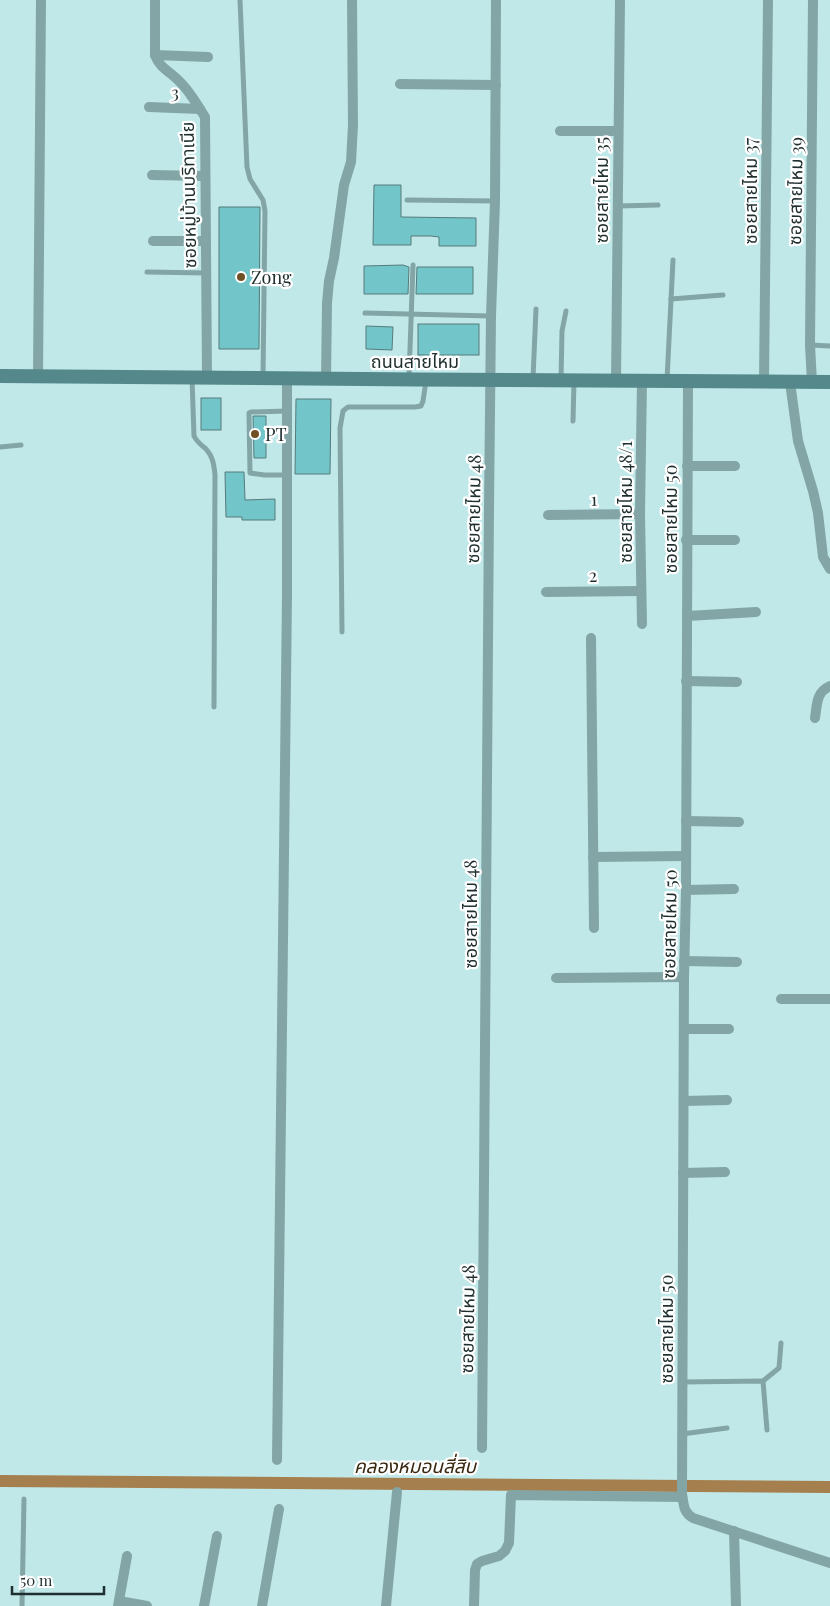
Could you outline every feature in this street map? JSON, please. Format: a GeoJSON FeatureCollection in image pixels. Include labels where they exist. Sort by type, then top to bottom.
{"type":"FeatureCollection","features":[{"type":"Feature","properties":{"kind":"main road","name":"ถนนสายไหม"},"geometry":{"type":"LineString","coordinates":[[0,376],[830,382]]}},
{"type":"Feature","properties":{"kind":"street"},"geometry":{"type":"LineString","coordinates":[[38,376],[41,0]]}},
{"type":"Feature","properties":{"kind":"street"},"geometry":{"type":"LineString","coordinates":[[155,0],[155,55],[208,57]]}},
{"type":"Feature","properties":{"kind":"street"},"geometry":{"type":"LineString","coordinates":[[326,379],[329,281],[344,184],[351,162],[353,124],[352,0]]}},
{"type":"Feature","properties":{"kind":"street","name":"ซอยสายไหม 48"},"geometry":{"type":"LineString","coordinates":[[482,1448],[490,380],[496,201],[496,0]]}},
{"type":"Feature","properties":{"kind":"street","name":"ซอยสายไหม 35"},"geometry":{"type":"LineString","coordinates":[[616,380],[620,0]]}},
{"type":"Feature","properties":{"kind":"street","name":"ซอยสายไหม 37"},"geometry":{"type":"LineString","coordinates":[[764,381],[768,0]]}},
{"type":"Feature","properties":{"kind":"street","name":"ซอยสายไหม 39"},"geometry":{"type":"LineString","coordinates":[[812,382],[810,345],[813,0]]}},
{"type":"Feature","properties":{"kind":"street","name":"ซอยหมู่บ้านบริทาเนีย"},"geometry":{"type":"LineString","coordinates":[[155,55],[158,64],[179,81],[205,117],[207,378]]}},
{"type":"Feature","properties":{"kind":"street"},"geometry":{"type":"LineString","coordinates":[[400,84],[496,85]]}},
{"type":"Feature","properties":{"kind":"street","name":"3"},"geometry":{"type":"LineString","coordinates":[[149,107],[200,109]]}},
{"type":"Feature","properties":{"kind":"street"},"geometry":{"type":"LineString","coordinates":[[560,131],[618,131]]}},
{"type":"Feature","properties":{"kind":"street"},"geometry":{"type":"LineString","coordinates":[[152,175],[205,176]]}},
{"type":"Feature","properties":{"kind":"street"},"geometry":{"type":"LineString","coordinates":[[154,241],[206,241]]}},
{"type":"Feature","properties":{"kind":"street"},"geometry":{"type":"LineString","coordinates":[[277,1460],[287,594],[287,379]]}},
{"type":"Feature","properties":{"kind":"street","name":"ซอยสายไหม 48/1"},"geometry":{"type":"LineString","coordinates":[[642,380],[640,514],[642,624]]}},
{"type":"Feature","properties":{"kind":"street","name":"ซอยสายไหม 50"},"geometry":{"type":"LineString","coordinates":[[682,1496],[688,381]]}},
{"type":"Feature","properties":{"kind":"street"},"geometry":{"type":"LineString","coordinates":[[790,382],[798,441],[815,498],[823,558],[830,569]]}},
{"type":"Feature","properties":{"kind":"street"},"geometry":{"type":"LineString","coordinates":[[687,466],[735,466]]}},
{"type":"Feature","properties":{"kind":"street","name":"1"},"geometry":{"type":"LineString","coordinates":[[548,515],[640,514]]}},
{"type":"Feature","properties":{"kind":"street"},"geometry":{"type":"LineString","coordinates":[[686,540],[735,540]]}},
{"type":"Feature","properties":{"kind":"street","name":"2"},"geometry":{"type":"LineString","coordinates":[[546,592],[641,591]]}},
{"type":"Feature","properties":{"kind":"street"},"geometry":{"type":"LineString","coordinates":[[687,616],[756,612]]}},
{"type":"Feature","properties":{"kind":"street"},"geometry":{"type":"LineString","coordinates":[[591,638],[594,928]]}},
{"type":"Feature","properties":{"kind":"street"},"geometry":{"type":"LineString","coordinates":[[686,682],[737,682]]}},
{"type":"Feature","properties":{"kind":"street"},"geometry":{"type":"LineString","coordinates":[[815,718],[818,698],[822,691],[830,686]]}},
{"type":"Feature","properties":{"kind":"street"},"geometry":{"type":"LineString","coordinates":[[686,821],[739,822]]}},
{"type":"Feature","properties":{"kind":"street"},"geometry":{"type":"LineString","coordinates":[[593,857],[686,856]]}},
{"type":"Feature","properties":{"kind":"street"},"geometry":{"type":"LineString","coordinates":[[686,890],[734,889]]}},
{"type":"Feature","properties":{"kind":"street"},"geometry":{"type":"LineString","coordinates":[[684,961],[737,962]]}},
{"type":"Feature","properties":{"kind":"street"},"geometry":{"type":"LineString","coordinates":[[556,978],[684,977]]}},
{"type":"Feature","properties":{"kind":"street"},"geometry":{"type":"LineString","coordinates":[[781,999],[830,999]]}},
{"type":"Feature","properties":{"kind":"street"},"geometry":{"type":"LineString","coordinates":[[684,1029],[729,1029]]}},
{"type":"Feature","properties":{"kind":"street"},"geometry":{"type":"LineString","coordinates":[[684,1101],[727,1100]]}},
{"type":"Feature","properties":{"kind":"street"},"geometry":{"type":"LineString","coordinates":[[683,1173],[725,1172]]}},
{"type":"Feature","properties":{"kind":"street"},"geometry":{"type":"LineString","coordinates":[[386,1606],[397,1492]]}},
{"type":"Feature","properties":{"kind":"street"},"geometry":{"type":"LineString","coordinates":[[474,1606],[475,1570],[477,1564],[499,1556],[505,1551],[509,1543],[511,1495],[682,1496],[684,1510],[694,1518],[830,1562]]}},
{"type":"Feature","properties":{"kind":"street"},"geometry":{"type":"LineString","coordinates":[[262,1606],[279,1509]]}},
{"type":"Feature","properties":{"kind":"street"},"geometry":{"type":"LineString","coordinates":[[734,1531],[736,1606]]}},
{"type":"Feature","properties":{"kind":"street"},"geometry":{"type":"LineString","coordinates":[[204,1606],[217,1536]]}},
{"type":"Feature","properties":{"kind":"street"},"geometry":{"type":"LineString","coordinates":[[127,1556],[118,1603],[147,1606]]}},
{"type":"Feature","properties":{"kind":"lane"},"geometry":{"type":"LineString","coordinates":[[240,0],[247,167],[250,179],[263,200],[265,212],[262,378]]}},
{"type":"Feature","properties":{"kind":"lane"},"geometry":{"type":"LineString","coordinates":[[407,200],[496,201]]}},
{"type":"Feature","properties":{"kind":"lane"},"geometry":{"type":"LineString","coordinates":[[618,206],[658,205]]}},
{"type":"Feature","properties":{"kind":"lane"},"geometry":{"type":"LineString","coordinates":[[667,381],[673,260]]}},
{"type":"Feature","properties":{"kind":"lane"},"geometry":{"type":"LineString","coordinates":[[409,380],[413,265]]}},
{"type":"Feature","properties":{"kind":"lane"},"geometry":{"type":"LineString","coordinates":[[147,272],[206,273]]}},
{"type":"Feature","properties":{"kind":"lane"},"geometry":{"type":"LineString","coordinates":[[671,299],[723,295]]}},
{"type":"Feature","properties":{"kind":"lane"},"geometry":{"type":"LineString","coordinates":[[533,380],[536,309]]}},
{"type":"Feature","properties":{"kind":"lane"},"geometry":{"type":"LineString","coordinates":[[566,311],[562,331],[573,421]]}},
{"type":"Feature","properties":{"kind":"lane"},"geometry":{"type":"LineString","coordinates":[[365,313],[492,316]]}},
{"type":"Feature","properties":{"kind":"lane"},"geometry":{"type":"LineString","coordinates":[[810,345],[830,346]]}},
{"type":"Feature","properties":{"kind":"lane"},"geometry":{"type":"LineString","coordinates":[[192,378],[194,436],[197,442],[211,455],[214,475],[214,707]]}},
{"type":"Feature","properties":{"kind":"lane"},"geometry":{"type":"LineString","coordinates":[[342,632],[340,428],[343,411],[348,407],[420,406],[423,402],[426,380]]}},
{"type":"Feature","properties":{"kind":"lane"},"geometry":{"type":"LineString","coordinates":[[287,411],[251,412],[249,413],[249,428],[250,473],[264,475],[287,474]]}},
{"type":"Feature","properties":{"kind":"lane"},"geometry":{"type":"LineString","coordinates":[[0,447],[20,445]]}},
{"type":"Feature","properties":{"kind":"lane"},"geometry":{"type":"LineString","coordinates":[[682,1382],[763,1380],[779,1368],[781,1344]]}},
{"type":"Feature","properties":{"kind":"lane"},"geometry":{"type":"LineString","coordinates":[[763,1380],[766,1430]]}},
{"type":"Feature","properties":{"kind":"lane"},"geometry":{"type":"LineString","coordinates":[[682,1434],[727,1428]]}},
{"type":"Feature","properties":{"kind":"lane"},"geometry":{"type":"LineString","coordinates":[[22,1606],[24,1499]]}},
{"type":"Feature","properties":{"kind":"building"},"geometry":{"type":"Polygon","coordinates":[[[374,185],[401,185],[401,217],[476,218],[476,246],[439,246],[439,237],[431,236],[411,236],[411,245],[373,245],[374,185]]]}},
{"type":"Feature","properties":{"kind":"building"},"geometry":{"type":"Polygon","coordinates":[[[219,207],[260,207],[259,349],[219,349],[219,207]]]}},
{"type":"Feature","properties":{"kind":"building"},"geometry":{"type":"Polygon","coordinates":[[[403,265],[409,267],[408,294],[364,294],[364,266],[403,265]]]}},
{"type":"Feature","properties":{"kind":"building"},"geometry":{"type":"Polygon","coordinates":[[[417,267],[473,267],[473,294],[416,294],[417,267]]]}},
{"type":"Feature","properties":{"kind":"building"},"geometry":{"type":"Polygon","coordinates":[[[418,324],[479,324],[479,355],[418,355],[418,324]]]}},
{"type":"Feature","properties":{"kind":"building"},"geometry":{"type":"Polygon","coordinates":[[[366,326],[393,327],[392,350],[366,349],[366,326]]]}},
{"type":"Feature","properties":{"kind":"building"},"geometry":{"type":"Polygon","coordinates":[[[201,398],[221,398],[221,430],[201,430],[201,398]]]}},
{"type":"Feature","properties":{"kind":"building"},"geometry":{"type":"Polygon","coordinates":[[[296,399],[331,399],[330,474],[295,474],[296,399]]]}},
{"type":"Feature","properties":{"kind":"building"},"geometry":{"type":"Polygon","coordinates":[[[253,416],[266,416],[266,458],[254,458],[253,416]]]}},
{"type":"Feature","properties":{"kind":"building"},"geometry":{"type":"Polygon","coordinates":[[[225,472],[244,472],[245,500],[275,499],[275,520],[242,520],[242,517],[226,517],[225,472]]]}},
{"type":"Feature","properties":{"kind":"waterway","name":"คลองหมอนสี่สิบ"},"geometry":{"type":"LineString","coordinates":[[0,1481],[830,1487]]}},
{"type":"Feature","properties":{"kind":"place","name":"Zong"},"geometry":{"type":"Point","coordinates":[241,277]}},
{"type":"Feature","properties":{"kind":"place","name":"PT"},"geometry":{"type":"Point","coordinates":[255,434]}}]}
